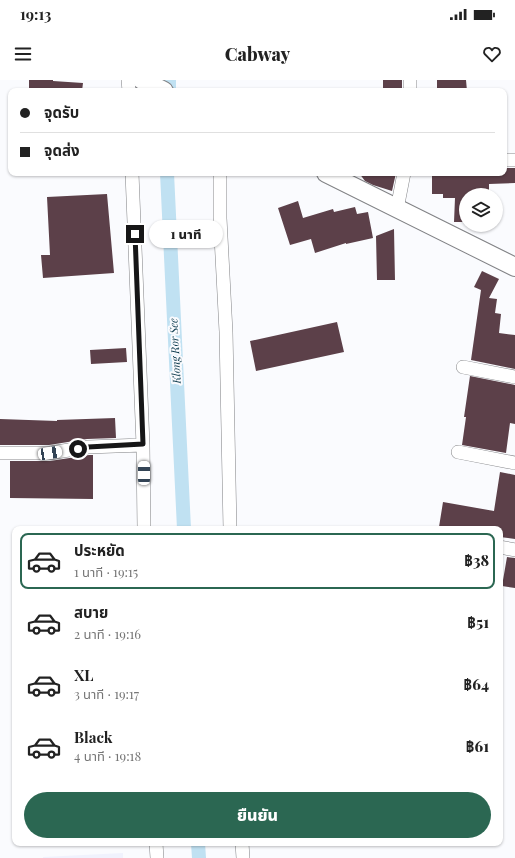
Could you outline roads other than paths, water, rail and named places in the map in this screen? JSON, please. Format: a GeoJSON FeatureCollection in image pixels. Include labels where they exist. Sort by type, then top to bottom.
{"type":"FeatureCollection","features":[{"type":"Feature","properties":{"kind":"street"},"geometry":{"type":"LineString","coordinates":[[131,88],[138,80],[157,88]]}},
{"type":"Feature","properties":{"kind":"street"},"geometry":{"type":"LineString","coordinates":[[132,176],[143,444],[144,526]]}},
{"type":"Feature","properties":{"kind":"street"},"geometry":{"type":"LineString","coordinates":[[220,176],[226,332],[230,526]]}},
{"type":"Feature","properties":{"kind":"street"},"geometry":{"type":"LineString","coordinates":[[332,176],[515,268]]}},
{"type":"Feature","properties":{"kind":"street"},"geometry":{"type":"LineString","coordinates":[[397,209],[403,176]]}},
{"type":"Feature","properties":{"kind":"street"},"geometry":{"type":"LineString","coordinates":[[463,367],[515,377]]}},
{"type":"Feature","properties":{"kind":"street"},"geometry":{"type":"LineString","coordinates":[[0,453],[50,453],[88,447],[143,444]]}},
{"type":"Feature","properties":{"kind":"street"},"geometry":{"type":"LineString","coordinates":[[458,452],[515,463]]}},
{"type":"Feature","properties":{"kind":"street"},"geometry":{"type":"LineString","coordinates":[[503,548],[515,550]]}},
{"type":"Feature","properties":{"kind":"street"},"geometry":{"type":"LineString","coordinates":[[156,846],[157,858]]}},
{"type":"Feature","properties":{"kind":"street"},"geometry":{"type":"LineString","coordinates":[[242,846],[243,858]]}},
{"type":"Feature","properties":{"kind":"waterway","name":"Klong Ror See"},"geometry":{"type":"LineString","coordinates":[[169,80],[169,88]]}},
{"type":"Feature","properties":{"kind":"waterway","name":"Klong Ror See"},"geometry":{"type":"LineString","coordinates":[[167,176],[184,526]]}},
{"type":"Feature","properties":{"kind":"waterway","name":"Klong Ror See"},"geometry":{"type":"LineString","coordinates":[[198,846],[199,858]]}}]}
